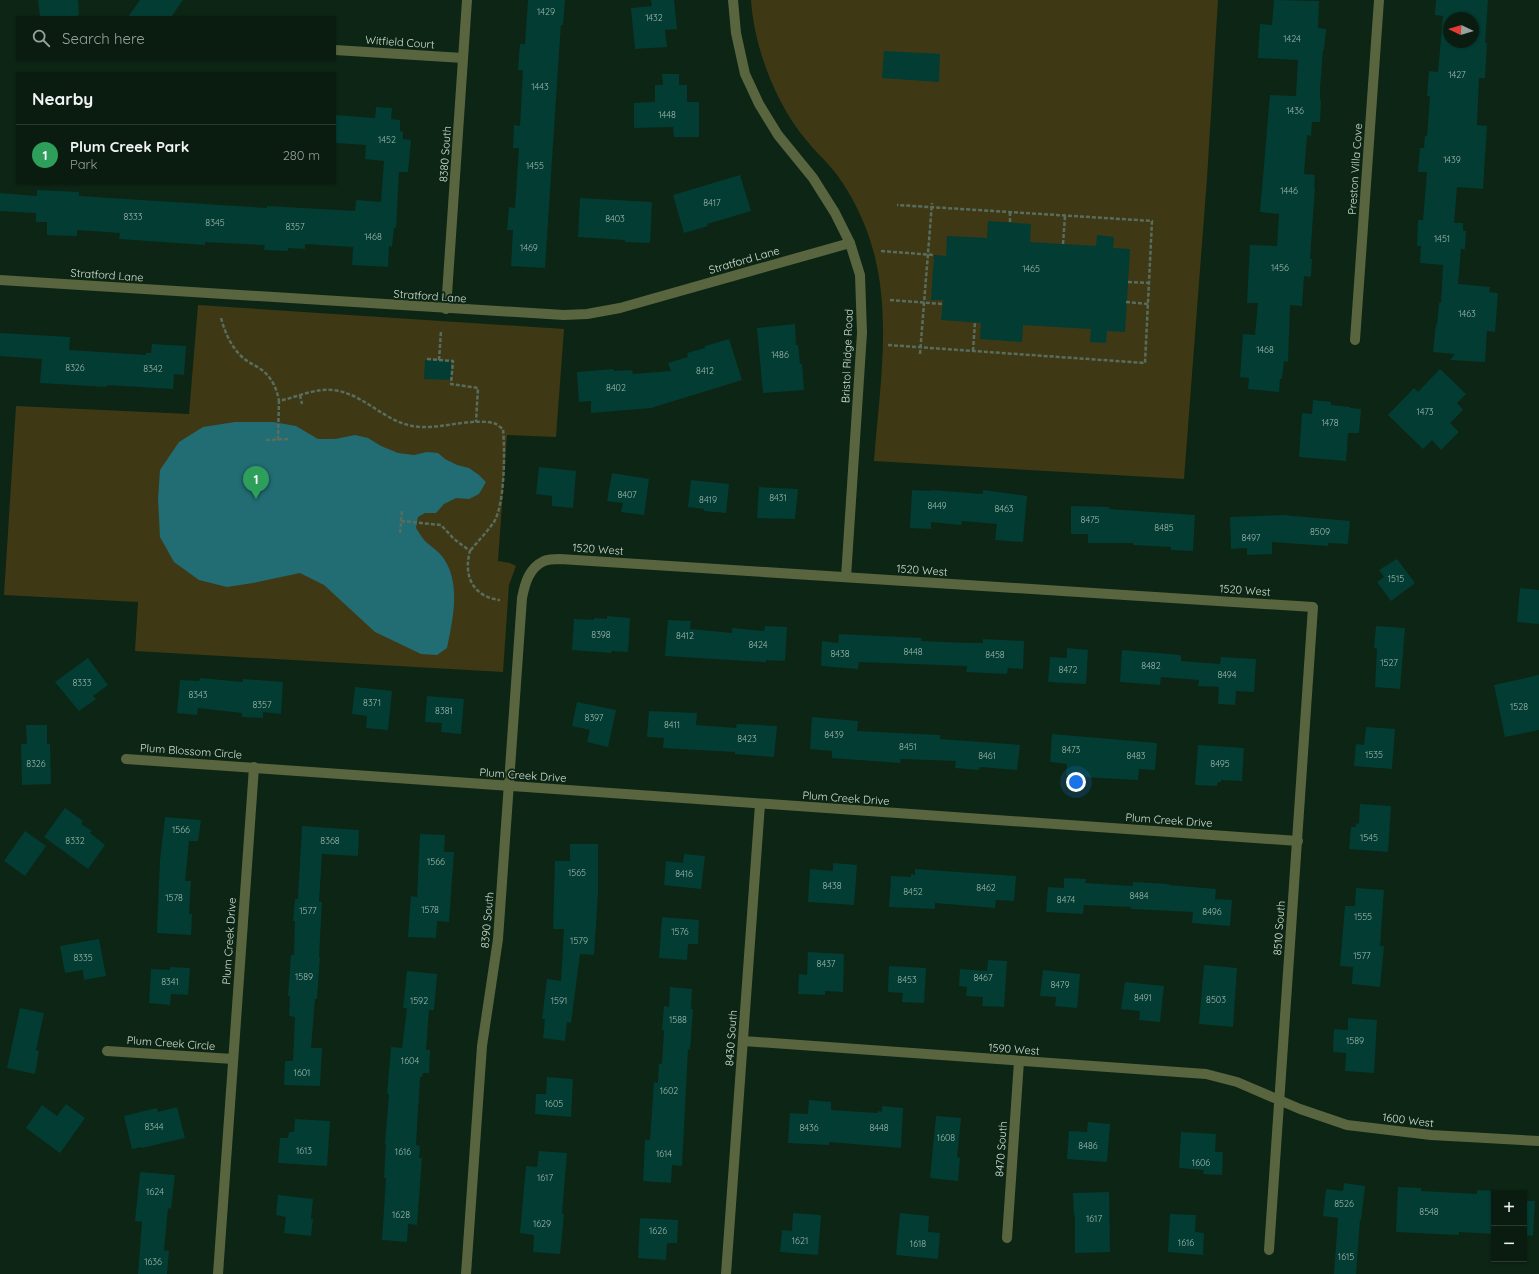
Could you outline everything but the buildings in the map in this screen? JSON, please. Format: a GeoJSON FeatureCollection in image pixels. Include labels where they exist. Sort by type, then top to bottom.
{"type":"FeatureCollection","features":[{"type":"Feature","properties":{"kind":"street","name":"8380 South"},"geometry":{"type":"LineString","coordinates":[[446,309],[467,0]]}},
{"type":"Feature","properties":{"kind":"street","name":"Bristol Ridge Road"},"geometry":{"type":"LineString","coordinates":[[734,0],[736,33],[746,74],[759,104],[778,135],[812,178],[835,213],[850,243],[860,276],[862,333],[846,577]]}},
{"type":"Feature","properties":{"kind":"street","name":"Preston Villa Cove"},"geometry":{"type":"LineString","coordinates":[[1355,340],[1379,0]]}},
{"type":"Feature","properties":{"kind":"street","name":"Witfield Court"},"geometry":{"type":"LineString","coordinates":[[336,50],[463,58]]}},
{"type":"Feature","properties":{"kind":"street","name":"Stratford Lane"},"geometry":{"type":"LineString","coordinates":[[0,280],[446,309],[564,315],[587,314],[620,308],[850,243]]}},
{"type":"Feature","properties":{"kind":"street","name":"1520 West"},"geometry":{"type":"LineString","coordinates":[[532,570],[545,561],[560,558],[1312,607]]}},
{"type":"Feature","properties":{"kind":"street","name":"8390 South"},"geometry":{"type":"LineString","coordinates":[[466,1274],[482,1046],[498,938],[522,598],[525,584],[532,570]]}},
{"type":"Feature","properties":{"kind":"street","name":"8510 South"},"geometry":{"type":"LineString","coordinates":[[1269,1250],[1298,841],[1312,607]]}},
{"type":"Feature","properties":{"kind":"street","name":"Plum Blossom Circle"},"geometry":{"type":"LineString","coordinates":[[126,759],[254,767]]}},
{"type":"Feature","properties":{"kind":"street","name":"Plum Creek Drive"},"geometry":{"type":"LineString","coordinates":[[218,1274],[254,767],[509,787],[1298,841]]}},
{"type":"Feature","properties":{"kind":"street","name":"8430 South"},"geometry":{"type":"LineString","coordinates":[[726,1274],[760,804]]}},
{"type":"Feature","properties":{"kind":"street","name":"1590 West"},"geometry":{"type":"LineString","coordinates":[[743,1041],[1206,1074],[1237,1082],[1279,1100]]}},
{"type":"Feature","properties":{"kind":"street","name":"Plum Creek Circle"},"geometry":{"type":"LineString","coordinates":[[107,1051],[233,1058]]}},
{"type":"Feature","properties":{"kind":"street","name":"8470 South"},"geometry":{"type":"LineString","coordinates":[[1007,1238],[1019,1061]]}},
{"type":"Feature","properties":{"kind":"street","name":"1600 West"},"geometry":{"type":"LineString","coordinates":[[1279,1100],[1300,1109],[1347,1125],[1431,1135],[1539,1141]]}},
{"type":"Feature","properties":{"kind":"path"},"geometry":{"type":"LineString","coordinates":[[920,354],[932,203]]}},
{"type":"Feature","properties":{"kind":"path"},"geometry":{"type":"LineString","coordinates":[[888,345],[1145,364],[1152,221],[897,205]]}},
{"type":"Feature","properties":{"kind":"path"},"geometry":{"type":"LineString","coordinates":[[1010,212],[1010,222]]}},
{"type":"Feature","properties":{"kind":"path"},"geometry":{"type":"LineString","coordinates":[[1063,244],[1065,216]]}},
{"type":"Feature","properties":{"kind":"path"},"geometry":{"type":"LineString","coordinates":[[881,251],[934,255]]}},
{"type":"Feature","properties":{"kind":"path"},"geometry":{"type":"LineString","coordinates":[[1128,282],[1149,284]]}},
{"type":"Feature","properties":{"kind":"path"},"geometry":{"type":"LineString","coordinates":[[890,300],[943,304]]}},
{"type":"Feature","properties":{"kind":"path"},"geometry":{"type":"LineString","coordinates":[[1126,302],[1148,304]]}},
{"type":"Feature","properties":{"kind":"path"},"geometry":{"type":"LineString","coordinates":[[221,318],[227,337],[241,357],[261,370],[271,379],[277,391],[279,401],[278,440]]}},
{"type":"Feature","properties":{"kind":"path"},"geometry":{"type":"LineString","coordinates":[[973,351],[976,322]]}},
{"type":"Feature","properties":{"kind":"path"},"geometry":{"type":"LineString","coordinates":[[439,360],[441,331]]}},
{"type":"Feature","properties":{"kind":"path"},"geometry":{"type":"LineString","coordinates":[[426,359],[453,361],[451,384],[478,388],[476,422]]}},
{"type":"Feature","properties":{"kind":"path"},"geometry":{"type":"LineString","coordinates":[[279,401],[319,390],[332,390],[346,392],[356,397],[380,414],[393,420],[421,428],[476,422],[496,424],[503,430],[505,444],[499,510],[494,521],[470,551],[468,561],[468,573],[472,584],[480,592],[491,599],[500,600]]}},
{"type":"Feature","properties":{"kind":"path"},"geometry":{"type":"LineString","coordinates":[[300,395],[302,404]]}},
{"type":"Feature","properties":{"kind":"path"},"geometry":{"type":"LineString","coordinates":[[266,440],[288,439]]}},
{"type":"Feature","properties":{"kind":"path"},"geometry":{"type":"LineString","coordinates":[[400,533],[402,510]]}},
{"type":"Feature","properties":{"kind":"path"},"geometry":{"type":"LineString","coordinates":[[400,521],[441,525],[454,539],[470,551]]}},
{"type":"Feature","properties":{"kind":"shaded area"},"geometry":{"type":"Polygon","coordinates":[[[751,0],[1218,0],[1207,178],[1184,479],[874,461],[882,369],[883,338],[879,278],[873,248],[862,219],[847,190],[838,176],[796,127],[776,93],[762,56],[753,18],[751,0]]]}},
{"type":"Feature","properties":{"kind":"shaded area"},"geometry":{"type":"Polygon","coordinates":[[[198,305],[564,329],[556,437],[507,435],[498,561],[510,563],[516,566],[509,585],[503,672],[135,651],[138,602],[4,595],[16,406],[189,414],[198,305]]]}},
{"type":"Feature","properties":{"kind":"water"},"geometry":{"type":"Polygon","coordinates":[[[235,422],[273,422],[296,426],[318,439],[335,439],[355,435],[368,438],[381,446],[398,453],[414,455],[427,452],[438,453],[445,459],[457,465],[469,468],[486,482],[479,494],[469,499],[456,498],[444,504],[436,513],[425,513],[418,517],[416,528],[422,538],[441,555],[448,565],[452,576],[454,600],[452,625],[447,648],[437,655],[421,654],[375,632],[324,585],[300,573],[227,587],[199,580],[174,562],[160,537],[158,499],[160,470],[179,442],[203,427],[235,422]]]}},
{"type":"Feature","properties":{"kind":"place","name":"Plum Creek Park"},"geometry":{"type":"Point","coordinates":[256,499]}}]}
